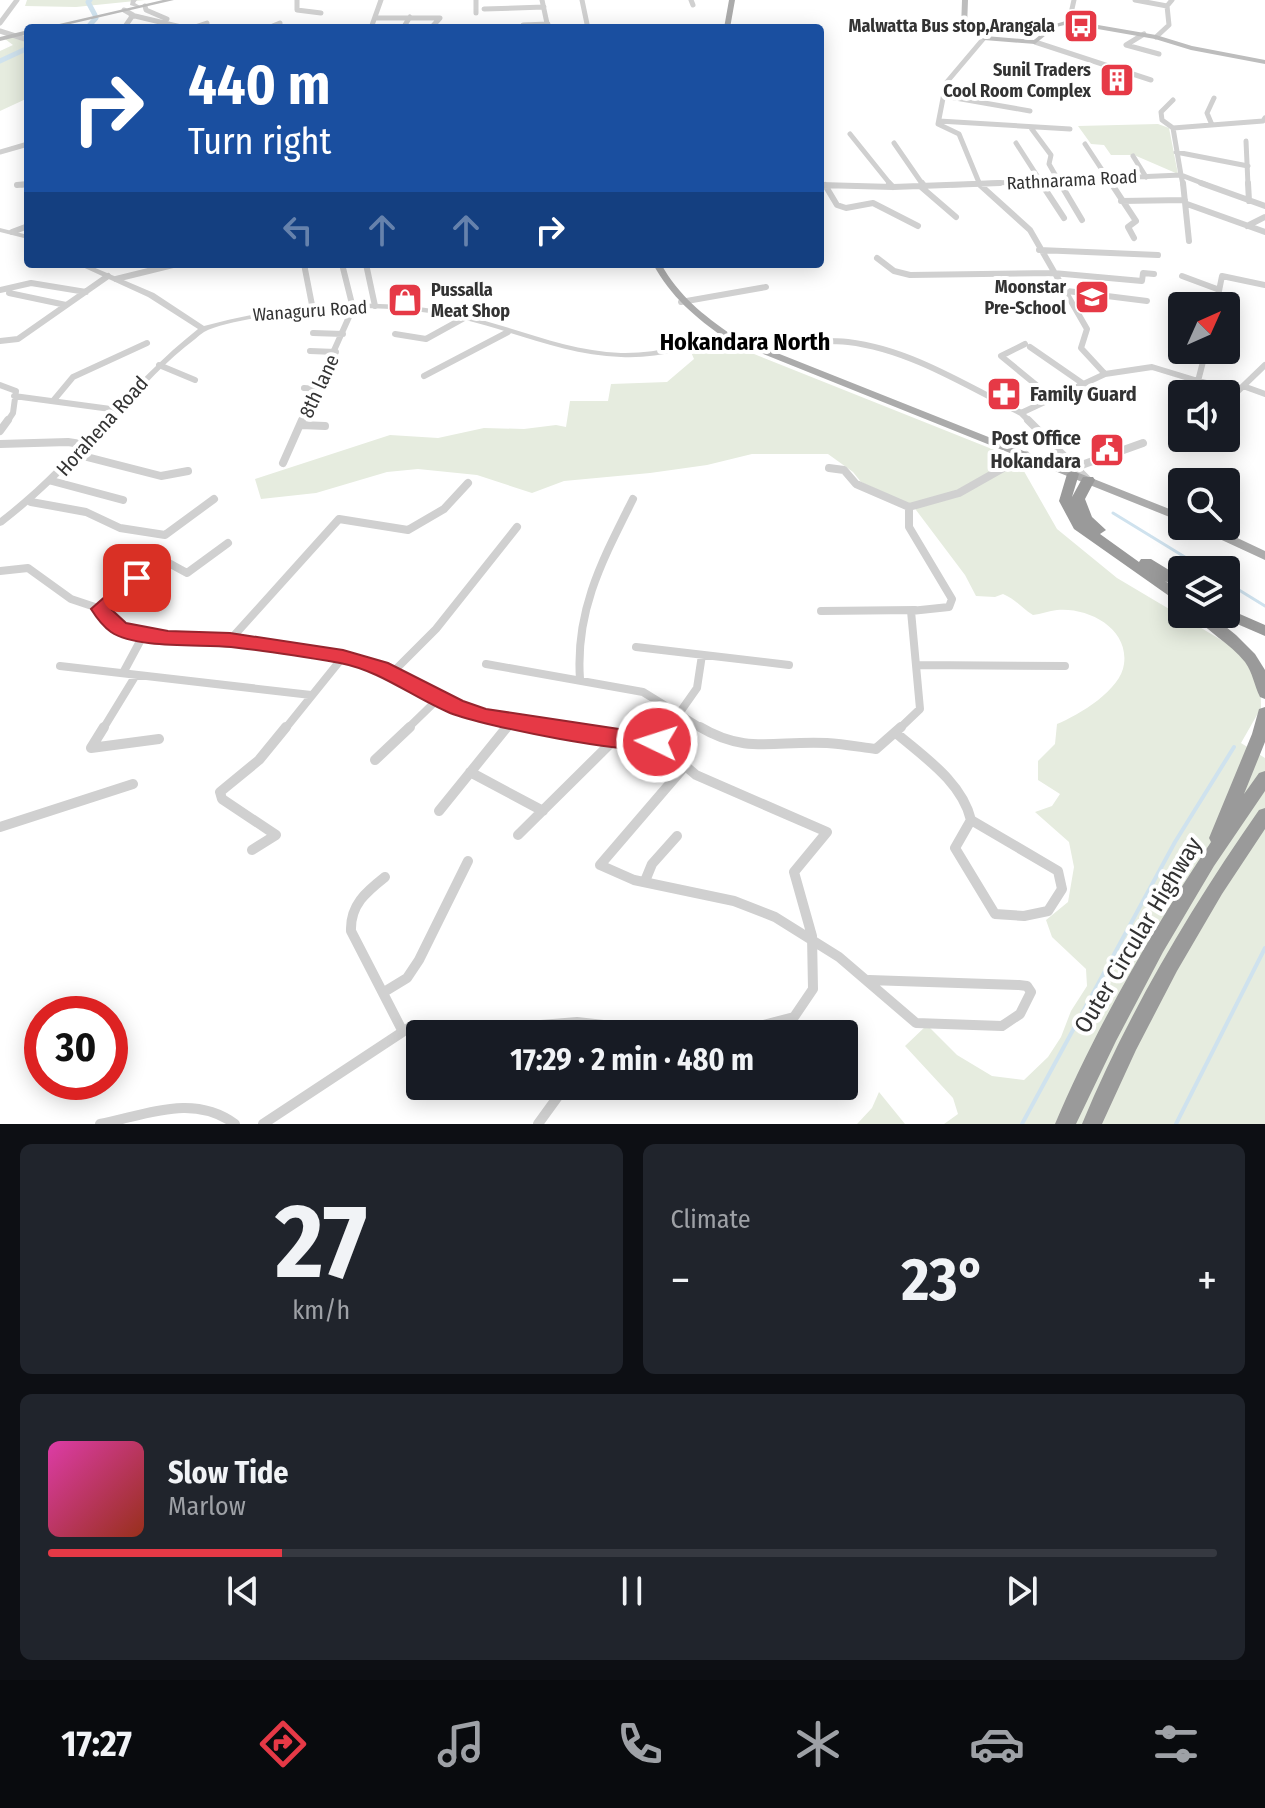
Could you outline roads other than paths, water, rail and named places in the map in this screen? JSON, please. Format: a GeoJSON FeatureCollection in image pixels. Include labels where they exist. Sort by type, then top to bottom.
{"type":"FeatureCollection","features":[{"type":"Feature","properties":{"kind":"highway"},"geometry":{"type":"LineString","coordinates":[[1074,470],[1063,496],[1067,509],[1079,526],[1168,590]]}},
{"type":"Feature","properties":{"kind":"highway"},"geometry":{"type":"LineString","coordinates":[[1088,480],[1078,499],[1086,519],[1168,575]]}},
{"type":"Feature","properties":{"kind":"highway"},"geometry":{"type":"LineString","coordinates":[[1240,619],[1265,631]]}},
{"type":"Feature","properties":{"kind":"highway"},"geometry":{"type":"LineString","coordinates":[[1218,628],[1250,658],[1264,681],[1265,693]]}},
{"type":"Feature","properties":{"kind":"highway"},"geometry":{"type":"LineString","coordinates":[[1206,868],[1260,734],[1265,713]]}},
{"type":"Feature","properties":{"kind":"highway","name":"Outer Circular Highway"},"geometry":{"type":"LineString","coordinates":[[1065,1124],[1100,1050],[1185,899],[1265,778]]}},
{"type":"Feature","properties":{"kind":"highway","name":"Outer Circular Highway"},"geometry":{"type":"LineString","coordinates":[[1092,1124],[1118,1062],[1197,917],[1265,815]]}},
{"type":"Feature","properties":{"kind":"main road"},"geometry":{"type":"LineString","coordinates":[[63,24],[139,4],[171,0]]}},
{"type":"Feature","properties":{"kind":"main road"},"geometry":{"type":"LineString","coordinates":[[728,24],[732,0]]}},
{"type":"Feature","properties":{"kind":"main road"},"geometry":{"type":"LineString","coordinates":[[965,0],[964,28],[984,38],[1035,42],[1054,26],[1069,22],[1144,34],[1265,62]]}},
{"type":"Feature","properties":{"kind":"main road"},"geometry":{"type":"LineString","coordinates":[[0,39],[24,33]]}},
{"type":"Feature","properties":{"kind":"main road"},"geometry":{"type":"LineString","coordinates":[[659,268],[670,291],[681,302],[729,337],[1026,455],[1074,470],[1088,480],[1168,512]]}},
{"type":"Feature","properties":{"kind":"main road"},"geometry":{"type":"LineString","coordinates":[[1231,540],[1265,556]]}},
{"type":"Feature","properties":{"kind":"street"},"geometry":{"type":"LineString","coordinates":[[0,23],[17,0]]}},
{"type":"Feature","properties":{"kind":"street"},"geometry":{"type":"LineString","coordinates":[[297,0],[297,10],[321,13]]}},
{"type":"Feature","properties":{"kind":"street"},"geometry":{"type":"LineString","coordinates":[[373,24],[381,0]]}},
{"type":"Feature","properties":{"kind":"street"},"geometry":{"type":"LineString","coordinates":[[476,0],[476,13]]}},
{"type":"Feature","properties":{"kind":"street"},"geometry":{"type":"LineString","coordinates":[[542,0],[548,24]]}},
{"type":"Feature","properties":{"kind":"street"},"geometry":{"type":"LineString","coordinates":[[582,0],[587,24]]}},
{"type":"Feature","properties":{"kind":"street"},"geometry":{"type":"LineString","coordinates":[[1069,22],[1074,0]]}},
{"type":"Feature","properties":{"kind":"street"},"geometry":{"type":"LineString","coordinates":[[1135,0],[1167,6]]}},
{"type":"Feature","properties":{"kind":"street"},"geometry":{"type":"LineString","coordinates":[[1156,37],[1169,25],[1167,6],[1172,0]]}},
{"type":"Feature","properties":{"kind":"street"},"geometry":{"type":"LineString","coordinates":[[139,4],[167,19]]}},
{"type":"Feature","properties":{"kind":"street"},"geometry":{"type":"LineString","coordinates":[[484,9],[544,7]]}},
{"type":"Feature","properties":{"kind":"street"},"geometry":{"type":"LineString","coordinates":[[124,10],[132,16],[157,24]]}},
{"type":"Feature","properties":{"kind":"street"},"geometry":{"type":"LineString","coordinates":[[127,24],[132,16]]}},
{"type":"Feature","properties":{"kind":"street"},"geometry":{"type":"LineString","coordinates":[[132,16],[167,24]]}},
{"type":"Feature","properties":{"kind":"street"},"geometry":{"type":"LineString","coordinates":[[406,24],[410,17]]}},
{"type":"Feature","properties":{"kind":"street"},"geometry":{"type":"LineString","coordinates":[[377,18],[440,18],[435,24]]}},
{"type":"Feature","properties":{"kind":"street"},"geometry":{"type":"LineString","coordinates":[[0,31],[24,39]]}},
{"type":"Feature","properties":{"kind":"street"},"geometry":{"type":"LineString","coordinates":[[1144,34],[1126,45],[1159,54]]}},
{"type":"Feature","properties":{"kind":"street"},"geometry":{"type":"LineString","coordinates":[[984,38],[946,83],[938,124],[959,134],[979,184],[1030,230],[1087,329],[1081,348],[1105,374]]}},
{"type":"Feature","properties":{"kind":"street"},"geometry":{"type":"LineString","coordinates":[[1035,42],[1151,80]]}},
{"type":"Feature","properties":{"kind":"street"},"geometry":{"type":"LineString","coordinates":[[944,96],[1030,111]]}},
{"type":"Feature","properties":{"kind":"street"},"geometry":{"type":"LineString","coordinates":[[1212,125],[1207,113],[1214,98]]}},
{"type":"Feature","properties":{"kind":"street"},"geometry":{"type":"LineString","coordinates":[[1173,100],[1161,112],[1162,120],[1173,128],[1264,120]]}},
{"type":"Feature","properties":{"kind":"street"},"geometry":{"type":"LineString","coordinates":[[939,121],[1070,129]]}},
{"type":"Feature","properties":{"kind":"street"},"geometry":{"type":"LineString","coordinates":[[1031,128],[1051,155],[1049,164],[1082,220]]}},
{"type":"Feature","properties":{"kind":"street"},"geometry":{"type":"LineString","coordinates":[[1173,128],[1186,202],[1189,241]]}},
{"type":"Feature","properties":{"kind":"street"},"geometry":{"type":"LineString","coordinates":[[850,134],[893,187]]}},
{"type":"Feature","properties":{"kind":"street"},"geometry":{"type":"LineString","coordinates":[[1246,141],[1249,201]]}},
{"type":"Feature","properties":{"kind":"street"},"geometry":{"type":"LineString","coordinates":[[894,143],[922,186],[956,217]]}},
{"type":"Feature","properties":{"kind":"street"},"geometry":{"type":"LineString","coordinates":[[1016,143],[1064,218]]}},
{"type":"Feature","properties":{"kind":"street"},"geometry":{"type":"LineString","coordinates":[[1085,144],[1136,221],[1128,227],[1134,238]]}},
{"type":"Feature","properties":{"kind":"street"},"geometry":{"type":"LineString","coordinates":[[0,152],[24,145]]}},
{"type":"Feature","properties":{"kind":"street"},"geometry":{"type":"LineString","coordinates":[[1176,152],[1248,166]]}},
{"type":"Feature","properties":{"kind":"street"},"geometry":{"type":"LineString","coordinates":[[1133,156],[1146,177]]}},
{"type":"Feature","properties":{"kind":"street"},"geometry":{"type":"LineString","coordinates":[[1181,175],[1265,206]]}},
{"type":"Feature","properties":{"kind":"street","name":"Rathnarama Road"},"geometry":{"type":"LineString","coordinates":[[824,185],[893,187],[1181,175]]}},
{"type":"Feature","properties":{"kind":"street"},"geometry":{"type":"LineString","coordinates":[[17,185],[24,184]]}},
{"type":"Feature","properties":{"kind":"street"},"geometry":{"type":"LineString","coordinates":[[824,188],[837,205],[846,208],[873,203],[918,226]]}},
{"type":"Feature","properties":{"kind":"street"},"geometry":{"type":"LineString","coordinates":[[1121,201],[1186,202],[1265,232]]}},
{"type":"Feature","properties":{"kind":"street"},"geometry":{"type":"LineString","coordinates":[[1247,226],[1265,217]]}},
{"type":"Feature","properties":{"kind":"street"},"geometry":{"type":"LineString","coordinates":[[12,232],[24,228]]}},
{"type":"Feature","properties":{"kind":"street"},"geometry":{"type":"LineString","coordinates":[[0,230],[24,236]]}},
{"type":"Feature","properties":{"kind":"street"},"geometry":{"type":"LineString","coordinates":[[1039,250],[1158,255]]}},
{"type":"Feature","properties":{"kind":"street"},"geometry":{"type":"LineString","coordinates":[[877,258],[894,271],[910,275],[1053,273],[1142,281],[1143,273],[1154,274]]}},
{"type":"Feature","properties":{"kind":"street"},"geometry":{"type":"LineString","coordinates":[[89,268],[151,295],[203,329]]}},
{"type":"Feature","properties":{"kind":"street"},"geometry":{"type":"LineString","coordinates":[[0,341],[18,339],[86,292],[112,278],[137,270],[172,268]]}},
{"type":"Feature","properties":{"kind":"street"},"geometry":{"type":"LineString","coordinates":[[305,268],[313,310]]}},
{"type":"Feature","properties":{"kind":"street"},"geometry":{"type":"LineString","coordinates":[[343,268],[353,308]]}},
{"type":"Feature","properties":{"kind":"street"},"geometry":{"type":"LineString","coordinates":[[367,268],[375,306]]}},
{"type":"Feature","properties":{"kind":"street"},"geometry":{"type":"LineString","coordinates":[[1182,276],[1217,289]]}},
{"type":"Feature","properties":{"kind":"street"},"geometry":{"type":"LineString","coordinates":[[1217,292],[1222,276],[1265,285]]}},
{"type":"Feature","properties":{"kind":"street"},"geometry":{"type":"LineString","coordinates":[[0,290],[9,285],[26,285],[86,292]]}},
{"type":"Feature","properties":{"kind":"street"},"geometry":{"type":"LineString","coordinates":[[681,302],[766,287]]}},
{"type":"Feature","properties":{"kind":"street"},"geometry":{"type":"LineString","coordinates":[[1067,291],[1147,301]]}},
{"type":"Feature","properties":{"kind":"street"},"geometry":{"type":"LineString","coordinates":[[9,293],[66,305]]}},
{"type":"Feature","properties":{"kind":"street","name":"Wanaguru Road"},"geometry":{"type":"LineString","coordinates":[[203,329],[261,312],[375,306],[411,307],[464,318],[553,346],[628,355],[654,353],[729,337]]}},
{"type":"Feature","properties":{"kind":"street","name":"8th lane"},"geometry":{"type":"LineString","coordinates":[[283,463],[336,352],[353,308]]}},
{"type":"Feature","properties":{"kind":"street"},"geometry":{"type":"LineString","coordinates":[[395,334],[426,339],[464,318]]}},
{"type":"Feature","properties":{"kind":"street","name":"Horahena Road"},"geometry":{"type":"LineString","coordinates":[[0,523],[31,502],[79,455],[159,365],[203,329]]}},
{"type":"Feature","properties":{"kind":"street"},"geometry":{"type":"LineString","coordinates":[[424,376],[508,332]]}},
{"type":"Feature","properties":{"kind":"street"},"geometry":{"type":"LineString","coordinates":[[313,333],[343,334]]}},
{"type":"Feature","properties":{"kind":"street"},"geometry":{"type":"LineString","coordinates":[[748,344],[847,342],[883,349],[911,359],[1021,413],[1074,470],[1143,443]]}},
{"type":"Feature","properties":{"kind":"street"},"geometry":{"type":"LineString","coordinates":[[53,401],[73,377],[147,343]]}},
{"type":"Feature","properties":{"kind":"street"},"geometry":{"type":"LineString","coordinates":[[1051,397],[1001,356],[1028,345],[1082,383]]}},
{"type":"Feature","properties":{"kind":"street"},"geometry":{"type":"LineString","coordinates":[[310,351],[336,352]]}},
{"type":"Feature","properties":{"kind":"street"},"geometry":{"type":"LineString","coordinates":[[1021,413],[1082,383],[1143,364],[1161,365],[1196,380]]}},
{"type":"Feature","properties":{"kind":"street"},"geometry":{"type":"LineString","coordinates":[[159,365],[195,380]]}},
{"type":"Feature","properties":{"kind":"street"},"geometry":{"type":"LineString","coordinates":[[1240,389],[1265,365]]}},
{"type":"Feature","properties":{"kind":"street"},"geometry":{"type":"LineString","coordinates":[[0,385],[13,388],[14,396],[13,413],[0,431]]}},
{"type":"Feature","properties":{"kind":"street"},"geometry":{"type":"LineString","coordinates":[[1243,386],[1265,394]]}},
{"type":"Feature","properties":{"kind":"street"},"geometry":{"type":"LineString","coordinates":[[304,388],[317,389]]}},
{"type":"Feature","properties":{"kind":"street"},"geometry":{"type":"LineString","coordinates":[[14,396],[118,410]]}},
{"type":"Feature","properties":{"kind":"street"},"geometry":{"type":"LineString","coordinates":[[301,425],[325,426]]}},
{"type":"Feature","properties":{"kind":"street"},"geometry":{"type":"LineString","coordinates":[[0,444],[68,442],[87,445]]}},
{"type":"Feature","properties":{"kind":"street"},"geometry":{"type":"LineString","coordinates":[[79,455],[161,476],[188,471]]}},
{"type":"Feature","properties":{"kind":"street"},"geometry":{"type":"LineString","coordinates":[[829,468],[844,470],[856,484],[909,507],[959,493],[1026,455]]}},
{"type":"Feature","properties":{"kind":"street"},"geometry":{"type":"LineString","coordinates":[[52,481],[123,500]]}},
{"type":"Feature","properties":{"kind":"street"},"geometry":{"type":"LineString","coordinates":[[230,640],[339,519],[408,530],[422,517],[433,516],[444,509],[468,483]]}},
{"type":"Feature","properties":{"kind":"street"},"geometry":{"type":"LineString","coordinates":[[31,502],[86,512],[120,528],[165,535],[214,499]]}},
{"type":"Feature","properties":{"kind":"street"},"geometry":{"type":"LineString","coordinates":[[580,679],[579,636],[587,605],[605,554],[633,499]]}},
{"type":"Feature","properties":{"kind":"street"},"geometry":{"type":"LineString","coordinates":[[821,611],[949,607],[952,599],[909,527],[909,507]]}},
{"type":"Feature","properties":{"kind":"street"},"geometry":{"type":"LineString","coordinates":[[391,674],[436,629],[517,527]]}},
{"type":"Feature","properties":{"kind":"street"},"geometry":{"type":"LineString","coordinates":[[101,609],[156,563],[165,561],[187,573],[228,543]]}},
{"type":"Feature","properties":{"kind":"street"},"geometry":{"type":"LineString","coordinates":[[0,571],[28,568],[71,599],[101,609],[119,628],[168,638],[230,640],[343,657],[391,674],[484,717],[615,739],[657,742],[696,775],[827,832],[794,872],[812,936],[813,989],[794,1017],[783,1020]]}},
{"type":"Feature","properties":{"kind":"street"},"geometry":{"type":"LineString","coordinates":[[486,664],[643,692],[724,741],[751,745],[815,743],[876,749],[920,709],[911,611],[915,610]]}},
{"type":"Feature","properties":{"kind":"street"},"geometry":{"type":"LineString","coordinates":[[123,673],[145,632]]}},
{"type":"Feature","properties":{"kind":"street"},"geometry":{"type":"LineString","coordinates":[[636,647],[789,665]]}},
{"type":"Feature","properties":{"kind":"street"},"geometry":{"type":"LineString","coordinates":[[678,715],[692,703],[700,680],[702,655]]}},
{"type":"Feature","properties":{"kind":"street"},"geometry":{"type":"LineString","coordinates":[[252,850],[276,835],[222,799],[220,792],[259,760],[343,657]]}},
{"type":"Feature","properties":{"kind":"street"},"geometry":{"type":"LineString","coordinates":[[916,665],[1065,666]]}},
{"type":"Feature","properties":{"kind":"street"},"geometry":{"type":"LineString","coordinates":[[60,666],[311,695]]}},
{"type":"Feature","properties":{"kind":"street"},"geometry":{"type":"LineString","coordinates":[[136,675],[91,748],[159,739]]}},
{"type":"Feature","properties":{"kind":"street"},"geometry":{"type":"LineString","coordinates":[[375,760],[439,698]]}},
{"type":"Feature","properties":{"kind":"street"},"geometry":{"type":"LineString","coordinates":[[657,742],[666,708]]}},
{"type":"Feature","properties":{"kind":"street"},"geometry":{"type":"LineString","coordinates":[[439,811],[511,722]]}},
{"type":"Feature","properties":{"kind":"street"},"geometry":{"type":"LineString","coordinates":[[896,733],[942,774],[970,808],[971,820],[955,848],[995,914],[1024,916],[1048,911],[1062,889],[1058,871],[971,820]]}},
{"type":"Feature","properties":{"kind":"street"},"geometry":{"type":"LineString","coordinates":[[518,835],[615,739]]}},
{"type":"Feature","properties":{"kind":"street"},"geometry":{"type":"LineString","coordinates":[[685,766],[600,865],[618,876],[698,891],[752,907],[812,936],[869,980],[916,1023],[1002,1026],[1020,1014],[1031,992],[1027,986],[1019,985],[869,980]]}},
{"type":"Feature","properties":{"kind":"street"},"geometry":{"type":"LineString","coordinates":[[470,772],[543,811]]}},
{"type":"Feature","properties":{"kind":"street"},"geometry":{"type":"LineString","coordinates":[[0,827],[133,784]]}},
{"type":"Feature","properties":{"kind":"street"},"geometry":{"type":"LineString","coordinates":[[645,881],[652,864],[677,836]]}},
{"type":"Feature","properties":{"kind":"street"},"geometry":{"type":"LineString","coordinates":[[384,992],[407,978],[419,960],[468,861]]}},
{"type":"Feature","properties":{"kind":"street"},"geometry":{"type":"LineString","coordinates":[[385,877],[361,893],[350,921],[351,940],[384,992],[402,1030]]}},
{"type":"Feature","properties":{"kind":"street"},"geometry":{"type":"LineString","coordinates":[[263,1124],[406,1028]]}},
{"type":"Feature","properties":{"kind":"street"},"geometry":{"type":"LineString","coordinates":[[538,1124],[555,1100]]}},
{"type":"Feature","properties":{"kind":"street"},"geometry":{"type":"LineString","coordinates":[[100,1124],[189,1105],[223,1112],[235,1124]]}},
{"type":"Feature","properties":{"kind":"waterway"},"geometry":{"type":"LineString","coordinates":[[90,0],[88,2],[95,15]]}},
{"type":"Feature","properties":{"kind":"waterway"},"geometry":{"type":"LineString","coordinates":[[91,24],[96,18]]}},
{"type":"Feature","properties":{"kind":"waterway"},"geometry":{"type":"LineString","coordinates":[[0,61],[24,50]]}},
{"type":"Feature","properties":{"kind":"waterway"},"geometry":{"type":"LineString","coordinates":[[1113,513],[1183,556]]}},
{"type":"Feature","properties":{"kind":"waterway"},"geometry":{"type":"LineString","coordinates":[[1240,591],[1265,606]]}},
{"type":"Feature","properties":{"kind":"waterway"},"geometry":{"type":"LineString","coordinates":[[1022,1124],[1175,842],[1234,747]]}},
{"type":"Feature","properties":{"kind":"waterway"},"geometry":{"type":"LineString","coordinates":[[1176,1124],[1265,948]]}},
{"type":"Feature","properties":{"kind":"place","name":"Malwatta Bus stop,Arangala"},"geometry":{"type":"Point","coordinates":[1081,26]}},
{"type":"Feature","properties":{"kind":"place","name":"Sunil Traders Cool Room Complex"},"geometry":{"type":"Point","coordinates":[1117,80]}},
{"type":"Feature","properties":{"kind":"place","name":"Moonstar Pre-School"},"geometry":{"type":"Point","coordinates":[1092,297]}},
{"type":"Feature","properties":{"kind":"place","name":"Pussalla Meat Shop"},"geometry":{"type":"Point","coordinates":[405,300]}},
{"type":"Feature","properties":{"kind":"place","name":"Family Guard"},"geometry":{"type":"Point","coordinates":[1004,394]}},
{"type":"Feature","properties":{"kind":"place","name":"Post Office Hokandara"},"geometry":{"type":"Point","coordinates":[1107,450]}},
{"type":"Feature","properties":{"kind":"district","name":"Hokandara North"},"geometry":{"type":"Point","coordinates":[745,342]}}]}
